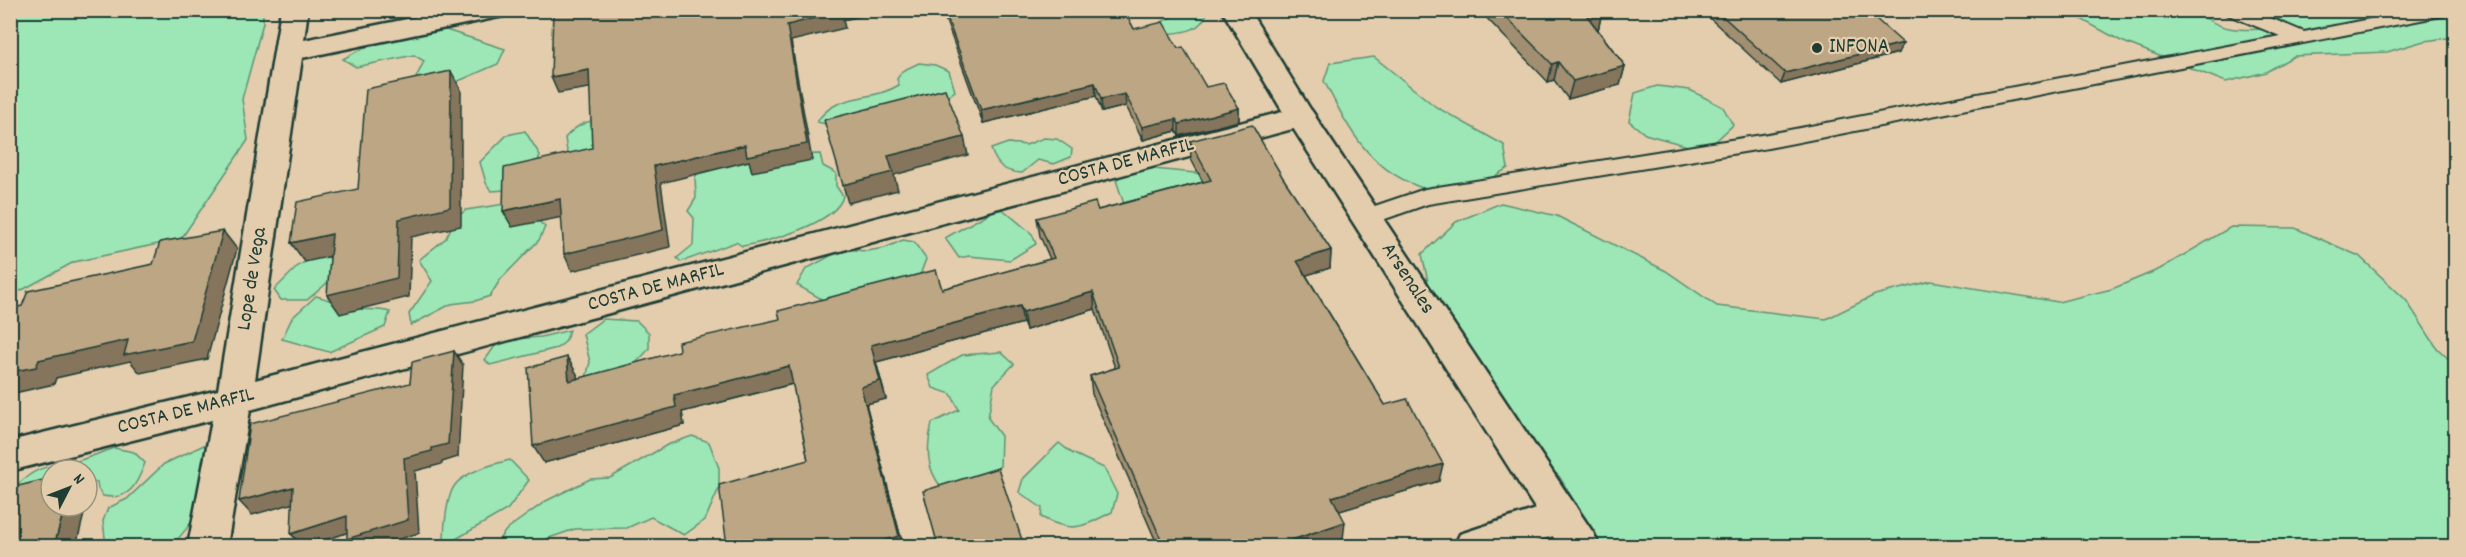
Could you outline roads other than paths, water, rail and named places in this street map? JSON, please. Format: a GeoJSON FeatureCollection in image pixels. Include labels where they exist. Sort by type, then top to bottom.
{"type":"FeatureCollection","features":[{"type":"Feature","properties":{"kind":"street","name":"Lope de Vega"},"geometry":{"type":"LineString","coordinates":[[207,546],[234,400],[295,10]]}},
{"type":"Feature","properties":{"kind":"street"},"geometry":{"type":"LineString","coordinates":[[288,52],[494,10]]}},
{"type":"Feature","properties":{"kind":"street","name":"Arsenales"},"geometry":{"type":"LineString","coordinates":[[1235,10],[1301,117],[1368,217],[1570,532]]}},
{"type":"Feature","properties":{"kind":"street","name":"COSTA DE MARFIL"},"geometry":{"type":"LineString","coordinates":[[10,456],[234,400],[1301,117]]}},
{"type":"Feature","properties":{"kind":"street"},"geometry":{"type":"LineString","coordinates":[[1474,546],[1570,532]]}},
{"type":"Feature","properties":{"kind":"lane"},"geometry":{"type":"LineString","coordinates":[[2233,10],[2302,38]]}},
{"type":"Feature","properties":{"kind":"lane"},"geometry":{"type":"LineString","coordinates":[[1368,217],[1425,197],[1767,141],[2448,10]]}},
{"type":"Feature","properties":{"kind":"place","name":"INFONA"},"geometry":{"type":"Point","coordinates":[1817,48]}}]}
